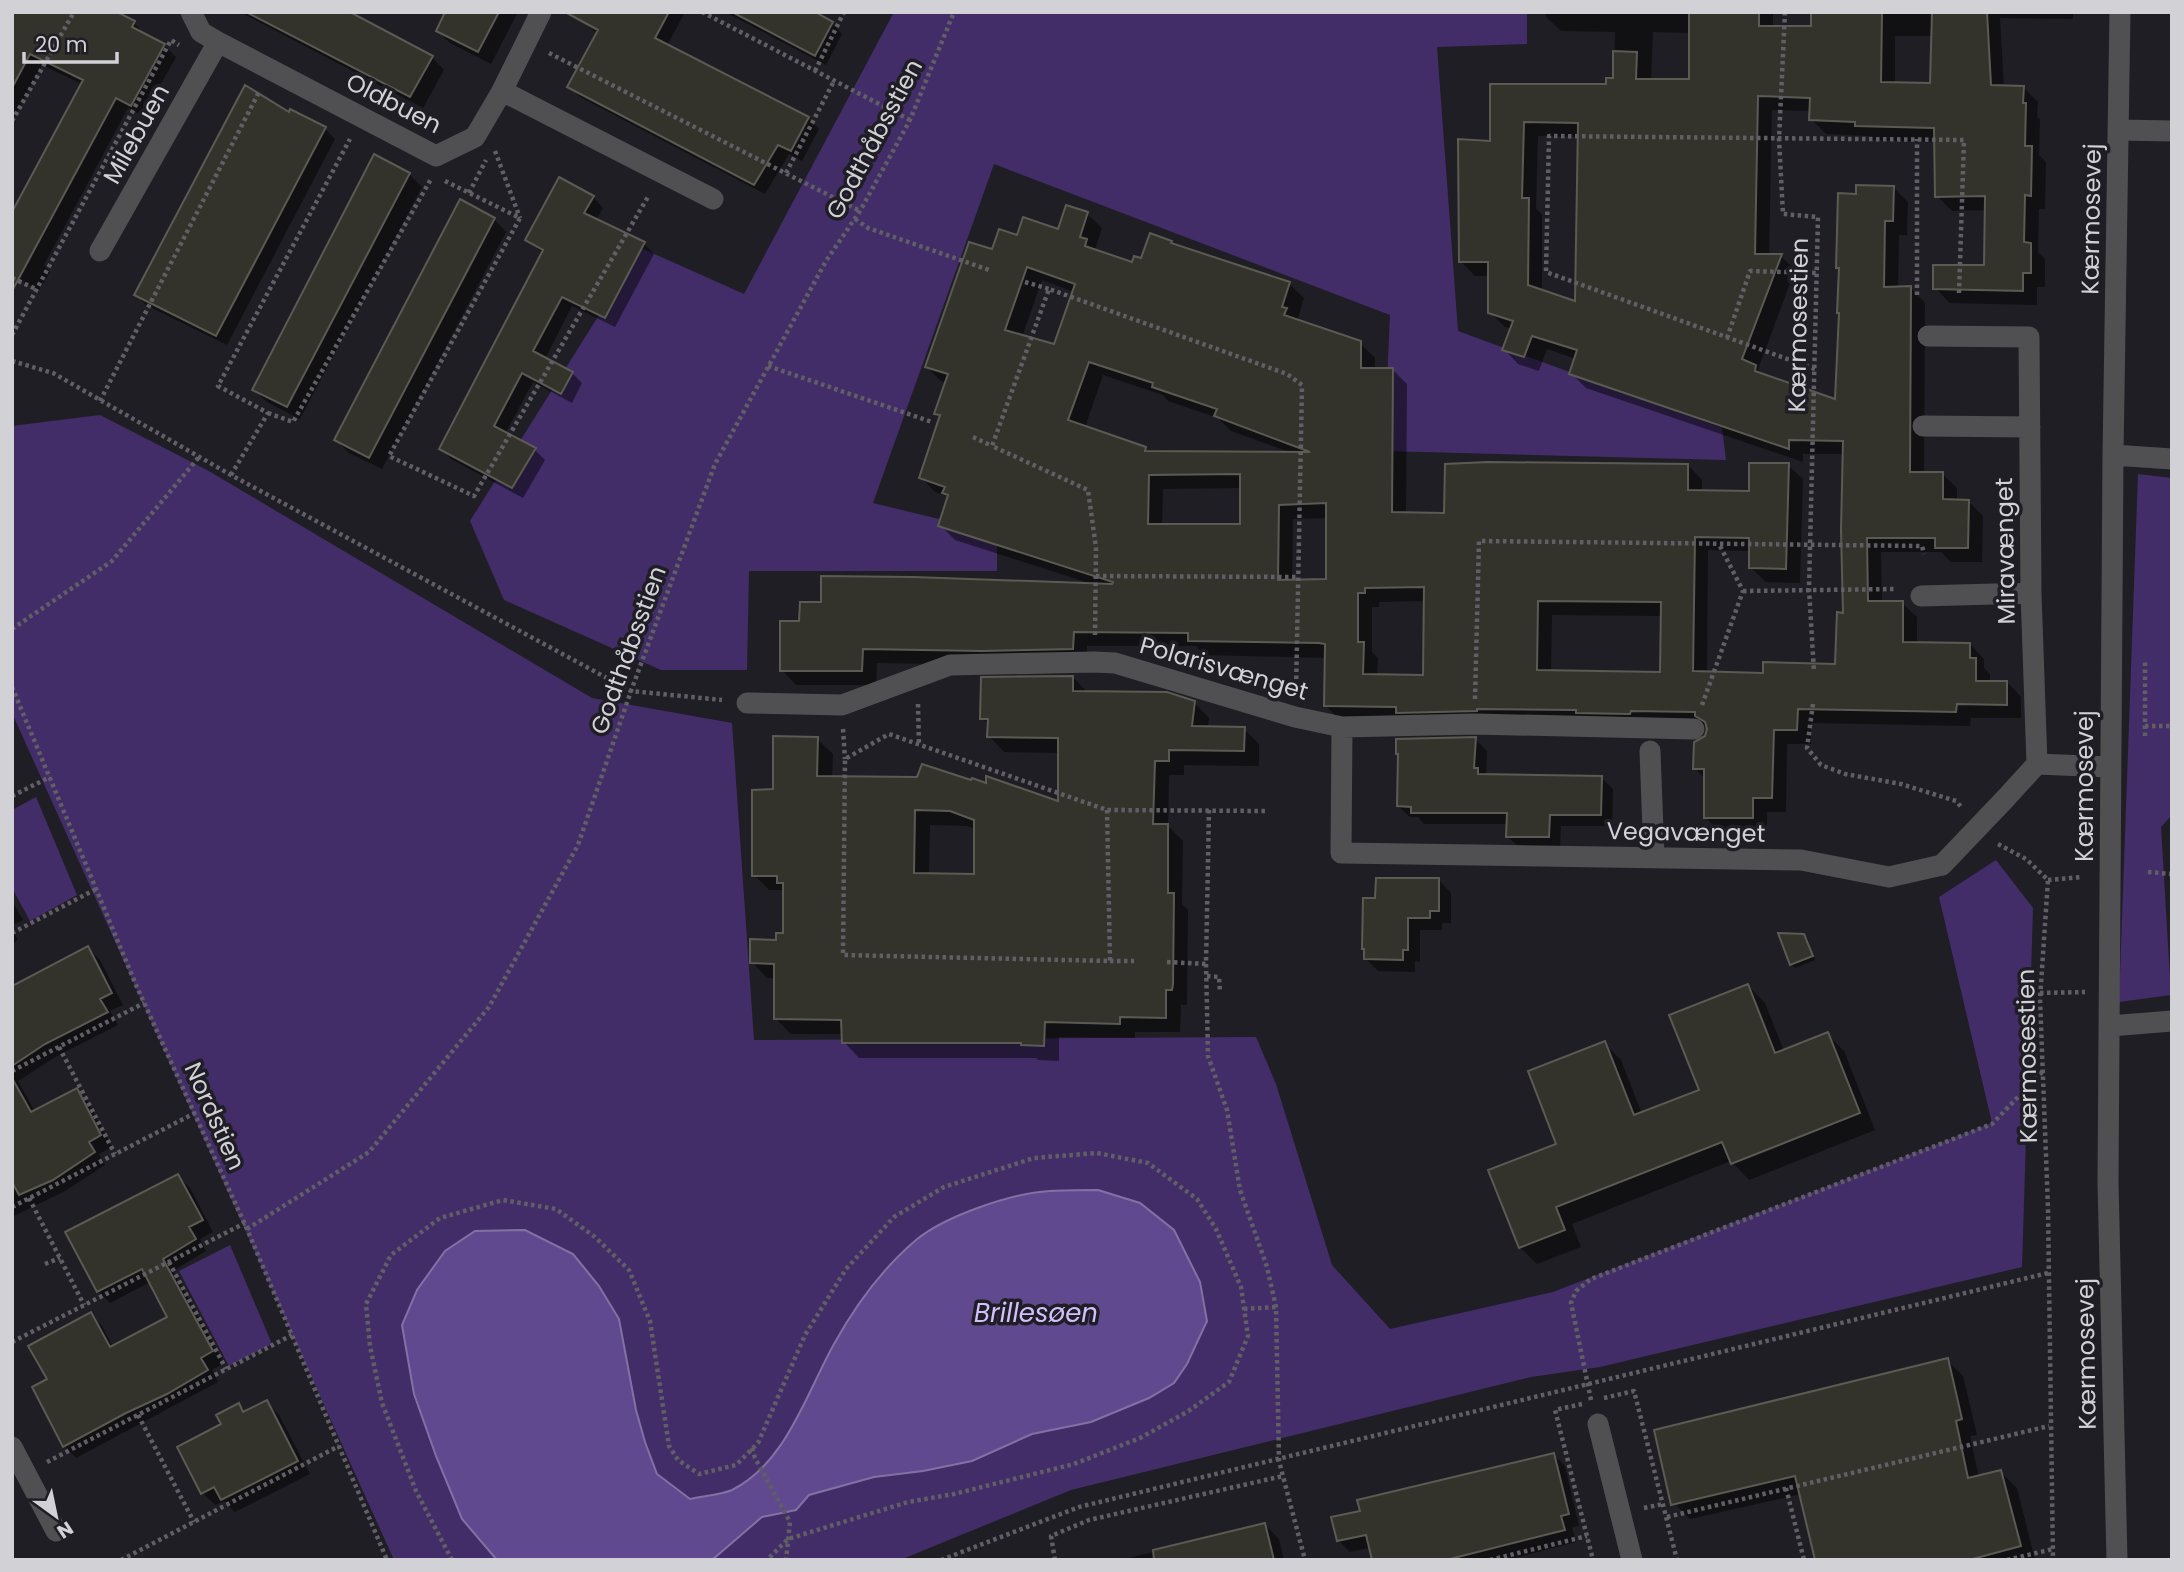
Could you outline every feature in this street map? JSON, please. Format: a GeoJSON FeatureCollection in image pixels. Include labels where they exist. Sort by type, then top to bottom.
{"type":"FeatureCollection","features":[{"type":"Feature","properties":{"kind":"street"},"geometry":{"type":"LineString","coordinates":[[191,12],[201,32],[218,42]]}},
{"type":"Feature","properties":{"kind":"street"},"geometry":{"type":"LineString","coordinates":[[541,12],[502,91],[713,199]]}},
{"type":"Feature","properties":{"kind":"street","name":"Kærmosevej"},"geometry":{"type":"LineString","coordinates":[[2117,1560],[2108,1182],[2113,455],[2120,12]]}},
{"type":"Feature","properties":{"kind":"street","name":"Oldbuen"},"geometry":{"type":"LineString","coordinates":[[218,42],[436,156],[475,137],[502,91]]}},
{"type":"Feature","properties":{"kind":"street","name":"Milebuen"},"geometry":{"type":"LineString","coordinates":[[100,251],[218,42]]}},
{"type":"Feature","properties":{"kind":"street"},"geometry":{"type":"LineString","coordinates":[[2118,130],[2172,131]]}},
{"type":"Feature","properties":{"kind":"street","name":"Miravænget"},"geometry":{"type":"LineString","coordinates":[[1928,335],[2029,337],[2031,593],[2036,764]]}},
{"type":"Feature","properties":{"kind":"street"},"geometry":{"type":"LineString","coordinates":[[1923,426],[2030,427]]}},
{"type":"Feature","properties":{"kind":"street"},"geometry":{"type":"LineString","coordinates":[[2113,455],[2172,459]]}},
{"type":"Feature","properties":{"kind":"street"},"geometry":{"type":"LineString","coordinates":[[1921,596],[2031,593]]}},
{"type":"Feature","properties":{"kind":"street","name":"Polarisvænget"},"geometry":{"type":"LineString","coordinates":[[747,703],[842,705],[950,665],[1094,662],[1115,663],[1295,718],[1342,727],[1475,724],[1694,729]]}},
{"type":"Feature","properties":{"kind":"street","name":"Vegavænget"},"geometry":{"type":"LineString","coordinates":[[1342,727],[1341,853],[1801,860],[1889,877],[1942,864],[2036,764]]}},
{"type":"Feature","properties":{"kind":"street"},"geometry":{"type":"LineString","coordinates":[[1650,751],[1654,857]]}},
{"type":"Feature","properties":{"kind":"street"},"geometry":{"type":"LineString","coordinates":[[2036,764],[2110,767]]}},
{"type":"Feature","properties":{"kind":"street"},"geometry":{"type":"LineString","coordinates":[[2110,1026],[2172,1021]]}},
{"type":"Feature","properties":{"kind":"street"},"geometry":{"type":"LineString","coordinates":[[1598,1424],[1632,1560]]}},
{"type":"Feature","properties":{"kind":"street"},"geometry":{"type":"LineString","coordinates":[[12,1447],[56,1531]]}},
{"type":"Feature","properties":{"kind":"path"},"geometry":{"type":"LineString","coordinates":[[12,121],[74,12]]}},
{"type":"Feature","properties":{"kind":"path"},"geometry":{"type":"LineString","coordinates":[[702,12],[909,120]]}},
{"type":"Feature","properties":{"kind":"path"},"geometry":{"type":"LineString","coordinates":[[815,71],[844,12]]}},
{"type":"Feature","properties":{"kind":"path","name":"Godthåbsstien"},"geometry":{"type":"LineString","coordinates":[[12,1342],[246,1226],[369,1152],[489,1007],[578,845],[631,691],[715,464],[826,261],[860,211],[909,120],[954,12]]}},
{"type":"Feature","properties":{"kind":"path","name":"Kærmosestien"},"geometry":{"type":"LineString","coordinates":[[1785,12],[1779,139],[1783,214],[1818,217],[1809,590],[1814,672]]}},
{"type":"Feature","properties":{"kind":"path"},"geometry":{"type":"LineString","coordinates":[[526,41],[860,211]]}},
{"type":"Feature","properties":{"kind":"path"},"geometry":{"type":"LineString","coordinates":[[786,174],[834,81]]}},
{"type":"Feature","properties":{"kind":"path"},"geometry":{"type":"LineString","coordinates":[[100,401],[261,88]]}},
{"type":"Feature","properties":{"kind":"path"},"geometry":{"type":"LineString","coordinates":[[352,134],[218,386],[268,413],[293,422],[433,175],[520,218]]}},
{"type":"Feature","properties":{"kind":"path"},"geometry":{"type":"LineString","coordinates":[[1815,369],[1546,272],[1549,136],[1964,140],[1959,293]]}},
{"type":"Feature","properties":{"kind":"path"},"geometry":{"type":"LineString","coordinates":[[1917,139],[1917,295]]}},
{"type":"Feature","properties":{"kind":"path"},"geometry":{"type":"LineString","coordinates":[[494,146],[520,218],[389,456],[474,496],[662,173]]}},
{"type":"Feature","properties":{"kind":"path"},"geometry":{"type":"LineString","coordinates":[[855,219],[868,228],[992,271]]}},
{"type":"Feature","properties":{"kind":"path"},"geometry":{"type":"LineString","coordinates":[[1727,338],[1751,271],[1817,273]]}},
{"type":"Feature","properties":{"kind":"path"},"geometry":{"type":"LineString","coordinates":[[12,278],[36,289]]}},
{"type":"Feature","properties":{"kind":"path"},"geometry":{"type":"LineString","coordinates":[[1025,282],[1287,374],[1302,385],[1295,718]]}},
{"type":"Feature","properties":{"kind":"path"},"geometry":{"type":"LineString","coordinates":[[992,446],[1049,289]]}},
{"type":"Feature","properties":{"kind":"path"},"geometry":{"type":"LineString","coordinates":[[12,361],[53,373],[231,475],[631,691],[747,703]]}},
{"type":"Feature","properties":{"kind":"path"},"geometry":{"type":"LineString","coordinates":[[768,366],[932,422]]}},
{"type":"Feature","properties":{"kind":"path"},"geometry":{"type":"LineString","coordinates":[[231,475],[268,413]]}},
{"type":"Feature","properties":{"kind":"path"},"geometry":{"type":"LineString","coordinates":[[973,437],[1088,490],[1097,548],[1094,662]]}},
{"type":"Feature","properties":{"kind":"path"},"geometry":{"type":"LineString","coordinates":[[12,629],[112,561],[199,457]]}},
{"type":"Feature","properties":{"kind":"path"},"geometry":{"type":"LineString","coordinates":[[1475,724],[1479,541],[1922,546],[1924,554]]}},
{"type":"Feature","properties":{"kind":"path"},"geometry":{"type":"LineString","coordinates":[[1694,729],[1743,591],[1719,544]]}},
{"type":"Feature","properties":{"kind":"path"},"geometry":{"type":"LineString","coordinates":[[1096,576],[1298,577]]}},
{"type":"Feature","properties":{"kind":"path"},"geometry":{"type":"LineString","coordinates":[[1743,591],[1915,589],[1921,596]]}},
{"type":"Feature","properties":{"kind":"path"},"geometry":{"type":"LineString","coordinates":[[2145,660],[2145,736]]}},
{"type":"Feature","properties":{"kind":"path"},"geometry":{"type":"LineString","coordinates":[[917,677],[919,745]]}},
{"type":"Feature","properties":{"kind":"path","name":"Nordstien"},"geometry":{"type":"LineString","coordinates":[[12,687],[144,1003],[246,1226],[387,1560]]}},
{"type":"Feature","properties":{"kind":"path"},"geometry":{"type":"LineString","coordinates":[[1813,704],[1807,748],[1821,765],[1845,774],[1901,784],[1956,801],[1970,817]]}},
{"type":"Feature","properties":{"kind":"path"},"geometry":{"type":"LineString","coordinates":[[2145,726],[2172,726]]}},
{"type":"Feature","properties":{"kind":"path"},"geometry":{"type":"LineString","coordinates":[[1134,961],[843,955],[845,759],[889,734],[1107,810],[1266,811]]}},
{"type":"Feature","properties":{"kind":"path"},"geometry":{"type":"LineString","coordinates":[[12,796],[50,777]]}},
{"type":"Feature","properties":{"kind":"path"},"geometry":{"type":"LineString","coordinates":[[1107,810],[1110,961]]}},
{"type":"Feature","properties":{"kind":"path"},"geometry":{"type":"LineString","coordinates":[[1209,810],[1206,964],[1208,1056],[1227,1110],[1240,1190],[1267,1267],[1276,1307],[1279,1461],[1305,1560]]}},
{"type":"Feature","properties":{"kind":"path"},"geometry":{"type":"LineString","coordinates":[[1993,839],[2026,859],[2048,880],[2082,877]]}},
{"type":"Feature","properties":{"kind":"path"},"geometry":{"type":"LineString","coordinates":[[2148,872],[2172,874]]}},
{"type":"Feature","properties":{"kind":"path","name":"Kærmosestien"},"geometry":{"type":"LineString","coordinates":[[2048,880],[2040,993],[2053,1560]]}},
{"type":"Feature","properties":{"kind":"path"},"geometry":{"type":"LineString","coordinates":[[12,933],[96,889]]}},
{"type":"Feature","properties":{"kind":"path"},"geometry":{"type":"LineString","coordinates":[[1167,962],[1206,964]]}},
{"type":"Feature","properties":{"kind":"path"},"geometry":{"type":"LineString","coordinates":[[1207,976],[1219,977],[1220,992]]}},
{"type":"Feature","properties":{"kind":"path"},"geometry":{"type":"LineString","coordinates":[[2040,993],[2090,992]]}},
{"type":"Feature","properties":{"kind":"path"},"geometry":{"type":"LineString","coordinates":[[12,1071],[144,1003]]}},
{"type":"Feature","properties":{"kind":"path"},"geometry":{"type":"LineString","coordinates":[[59,1047],[115,1154]]}},
{"type":"Feature","properties":{"kind":"path"},"geometry":{"type":"LineString","coordinates":[[1587,1383],[1571,1303],[1576,1291],[1591,1279],[1992,1124],[2043,1071]]}},
{"type":"Feature","properties":{"kind":"path"},"geometry":{"type":"LineString","coordinates":[[12,1207],[194,1113]]}},
{"type":"Feature","properties":{"kind":"path"},"geometry":{"type":"LineString","coordinates":[[452,1560],[416,1491],[382,1403],[370,1346],[366,1304],[391,1255],[440,1218],[503,1200],[556,1209],[595,1237],[629,1270],[650,1321],[669,1446],[678,1460],[699,1474],[736,1465],[758,1443],[805,1335],[846,1269],[894,1217],[944,1187],[1034,1158],[1097,1153],[1149,1163],[1197,1199],[1216,1228],[1241,1287],[1248,1336],[1229,1382],[1187,1412],[1140,1438],[1074,1464],[954,1494],[908,1502],[788,1539],[767,1560]]}},
{"type":"Feature","properties":{"kind":"path"},"geometry":{"type":"LineString","coordinates":[[29,1198],[83,1305]]}},
{"type":"Feature","properties":{"kind":"path"},"geometry":{"type":"LineString","coordinates":[[45,1264],[60,1258]]}},
{"type":"Feature","properties":{"kind":"path"},"geometry":{"type":"LineString","coordinates":[[169,1262],[226,1369]]}},
{"type":"Feature","properties":{"kind":"path"},"geometry":{"type":"LineString","coordinates":[[941,1560],[1079,1507],[1279,1461],[1587,1383],[2048,1273]]}},
{"type":"Feature","properties":{"kind":"path"},"geometry":{"type":"LineString","coordinates":[[1244,1309],[1276,1307]]}},
{"type":"Feature","properties":{"kind":"path"},"geometry":{"type":"LineString","coordinates":[[26,1474],[292,1335]]}},
{"type":"Feature","properties":{"kind":"path"},"geometry":{"type":"LineString","coordinates":[[1593,1560],[1555,1410],[1634,1391],[1677,1560]]}},
{"type":"Feature","properties":{"kind":"path"},"geometry":{"type":"LineString","coordinates":[[138,1415],[194,1522]]}},
{"type":"Feature","properties":{"kind":"path"},"geometry":{"type":"LineString","coordinates":[[1667,1517],[2049,1426]]}},
{"type":"Feature","properties":{"kind":"path"},"geometry":{"type":"LineString","coordinates":[[121,1560],[339,1446]]}},
{"type":"Feature","properties":{"kind":"path"},"geometry":{"type":"LineString","coordinates":[[752,1448],[790,1522],[786,1560]]}},
{"type":"Feature","properties":{"kind":"path"},"geometry":{"type":"LineString","coordinates":[[1055,1560],[1051,1536],[1089,1520],[1283,1476]]}},
{"type":"Feature","properties":{"kind":"path"},"geometry":{"type":"LineString","coordinates":[[1786,1488],[1804,1560]]}},
{"type":"Feature","properties":{"kind":"path"},"geometry":{"type":"LineString","coordinates":[[1491,1560],[1587,1536]]}},
{"type":"Feature","properties":{"kind":"path"},"geometry":{"type":"LineString","coordinates":[[2007,1560],[2053,1549]]}},
{"type":"Feature","properties":{"kind":"shaded area"},"geometry":{"type":"Polygon","coordinates":[[[894,12],[1527,12],[1527,44],[1437,47],[1458,331],[1722,428],[1726,460],[1384,451],[1390,315],[994,164],[873,503],[997,533],[997,571],[749,571],[747,670],[661,670],[504,600],[470,521],[641,248],[744,294],[894,12]]]}},
{"type":"Feature","properties":{"kind":"shaded area"},"geometry":{"type":"Polygon","coordinates":[[[100,415],[207,470],[592,698],[732,723],[754,1040],[1256,1037],[1276,1084],[1332,1265],[1390,1329],[1553,1292],[1992,1123],[1939,897],[1996,860],[2033,908],[2022,1267],[1600,1367],[1531,1377],[1071,1490],[900,1560],[394,1560],[12,713],[12,426],[100,415]]]}},
{"type":"Feature","properties":{"kind":"shaded area"},"geometry":{"type":"Polygon","coordinates":[[[2138,474],[2172,478],[2172,815],[2161,827],[2171,995],[2119,1002],[2138,474]]]}},
{"type":"Feature","properties":{"kind":"shaded area"},"geometry":{"type":"Polygon","coordinates":[[[36,797],[77,895],[30,921],[12,888],[12,810],[36,797]]]}},
{"type":"Feature","properties":{"kind":"shaded area"},"geometry":{"type":"Polygon","coordinates":[[[230,1245],[272,1344],[229,1366],[179,1271],[230,1245]]]}},
{"type":"Feature","properties":{"kind":"water","name":"Brillesøen"},"geometry":{"type":"Polygon","coordinates":[[[1098,1190],[1140,1203],[1174,1230],[1200,1282],[1207,1321],[1187,1364],[1174,1383],[1149,1398],[1091,1422],[1032,1434],[972,1461],[874,1477],[809,1495],[796,1510],[762,1517],[712,1560],[497,1560],[462,1519],[414,1394],[402,1325],[417,1290],[445,1251],[475,1231],[525,1230],[573,1254],[599,1286],[619,1319],[636,1410],[657,1474],[690,1499],[732,1490],[751,1478],[767,1463],[793,1426],[851,1316],[881,1275],[916,1240],[961,1214],[1017,1196],[1056,1191],[1098,1190]]]}},
{"type":"Feature","properties":{"kind":"building"},"geometry":{"type":"Polygon","coordinates":[[[12,12],[117,12],[135,21],[132,27],[165,44],[131,106],[116,98],[12,291],[12,212],[83,80],[30,54],[12,88],[12,12]]]}},
{"type":"Feature","properties":{"kind":"building"},"geometry":{"type":"Polygon","coordinates":[[[246,12],[350,12],[433,56],[410,97],[246,12]]]}},
{"type":"Feature","properties":{"kind":"building"},"geometry":{"type":"Polygon","coordinates":[[[445,12],[499,12],[478,52],[436,31],[445,12]]]}},
{"type":"Feature","properties":{"kind":"building"},"geometry":{"type":"Polygon","coordinates":[[[565,12],[669,12],[655,38],[809,117],[791,151],[778,145],[754,185],[567,87],[598,30],[565,12]]]}},
{"type":"Feature","properties":{"kind":"building"},"geometry":{"type":"Polygon","coordinates":[[[732,12],[815,12],[833,22],[815,56],[732,12]]]}},
{"type":"Feature","properties":{"kind":"building"},"geometry":{"type":"Polygon","coordinates":[[[1689,12],[1759,12],[1759,26],[1811,26],[1811,12],[1882,12],[1881,82],[1930,83],[1932,12],[1987,12],[1991,85],[2024,86],[2025,146],[2032,146],[2031,196],[2025,195],[2024,242],[2031,243],[2031,273],[2023,273],[2023,291],[1933,289],[1933,265],[1984,265],[1985,196],[1935,197],[1934,128],[1855,126],[1855,122],[1809,120],[1810,98],[1758,96],[1755,254],[1782,254],[1742,359],[1756,365],[1755,371],[1835,399],[1839,313],[1839,268],[1836,268],[1838,193],[1856,194],[1856,185],[1894,186],[1893,221],[1885,221],[1884,287],[1911,286],[1910,472],[1943,472],[1943,499],[1969,500],[1968,548],[1935,548],[1935,538],[1867,538],[1868,601],[1903,601],[1903,642],[1970,643],[1970,658],[1976,658],[1976,681],[2007,681],[2007,705],[1957,704],[1956,712],[1798,709],[1797,730],[1774,730],[1772,798],[1753,798],[1753,818],[1704,818],[1704,769],[1693,769],[1694,742],[1705,736],[1707,729],[1705,722],[1695,716],[1695,712],[1631,711],[1630,714],[1576,713],[1576,710],[1477,709],[1396,713],[1396,707],[1324,706],[1325,644],[1319,643],[1188,641],[1188,633],[1074,632],[1073,649],[863,649],[862,671],[780,671],[780,621],[799,621],[800,602],[821,602],[821,576],[1112,584],[1113,582],[938,526],[948,495],[942,493],[945,487],[919,478],[940,415],[934,414],[948,374],[925,367],[969,242],[992,249],[999,229],[1017,235],[1023,217],[1058,229],[1066,205],[1088,212],[1080,237],[1087,239],[1085,246],[1132,262],[1134,256],[1141,258],[1150,233],[1172,241],[1171,243],[1290,282],[1282,307],[1287,308],[1284,315],[1361,341],[1361,368],[1393,368],[1392,512],[1444,513],[1445,464],[1688,464],[1688,490],[1749,491],[1749,463],[1789,463],[1786,569],[1749,568],[1749,538],[1695,537],[1693,671],[1763,673],[1763,662],[1835,664],[1837,612],[1843,613],[1843,441],[1789,440],[1789,449],[1569,374],[1577,350],[1532,336],[1524,357],[1502,350],[1513,321],[1488,313],[1488,262],[1459,262],[1458,139],[1490,141],[1490,84],[1606,84],[1606,78],[1613,78],[1613,51],[1637,52],[1636,79],[1689,79],[1689,12]],[[1524,122],[1522,198],[1529,198],[1528,285],[1575,301],[1578,123],[1524,122]],[[1027,267],[1005,330],[1054,344],[1075,284],[1027,267]],[[1089,362],[1068,420],[1146,447],[1145,451],[1310,452],[1214,416],[1217,409],[1152,387],[1153,383],[1089,362]],[[1240,474],[1149,475],[1148,524],[1240,524],[1240,474]],[[1326,503],[1279,505],[1278,580],[1326,579],[1326,503]],[[1424,587],[1365,588],[1365,593],[1358,593],[1358,642],[1364,642],[1363,674],[1423,675],[1424,587]],[[1538,601],[1537,670],[1660,672],[1661,602],[1538,601]]]}},
{"type":"Feature","properties":{"kind":"building"},"geometry":{"type":"Polygon","coordinates":[[[245,85],[289,112],[290,109],[326,127],[216,336],[134,295],[245,85]]]}},
{"type":"Feature","properties":{"kind":"building"},"geometry":{"type":"Polygon","coordinates":[[[374,154],[410,173],[287,407],[252,390],[374,154]]]}},
{"type":"Feature","properties":{"kind":"building"},"geometry":{"type":"Polygon","coordinates":[[[559,177],[594,196],[584,213],[645,242],[605,318],[562,297],[533,351],[573,372],[561,394],[522,373],[494,426],[536,448],[512,488],[439,449],[543,250],[525,240],[559,177]]]}},
{"type":"Feature","properties":{"kind":"building"},"geometry":{"type":"Polygon","coordinates":[[[460,199],[495,218],[369,458],[334,440],[460,199]]]}},
{"type":"Feature","properties":{"kind":"building"},"geometry":{"type":"Polygon","coordinates":[[[1073,676],[1073,691],[1167,692],[1195,701],[1192,726],[1245,727],[1244,751],[1169,750],[1169,761],[1155,761],[1153,824],[1168,824],[1168,893],[1174,893],[1173,984],[1172,990],[1166,990],[1166,1018],[1120,1017],[1120,1024],[1045,1022],[1044,1046],[1021,1043],[842,1043],[841,1020],[774,1019],[774,964],[750,963],[750,939],[776,940],[776,933],[783,933],[783,883],[777,883],[777,876],[752,876],[752,790],[773,789],[773,736],[818,737],[817,776],[917,777],[922,764],[986,783],[986,776],[1058,801],[1058,738],[987,737],[988,719],[980,719],[981,677],[1073,676]],[[915,810],[914,873],[974,874],[974,820],[950,811],[915,810]]]}},
{"type":"Feature","properties":{"kind":"building"},"geometry":{"type":"Polygon","coordinates":[[[1476,737],[1474,768],[1478,768],[1478,774],[1602,776],[1601,815],[1550,815],[1549,837],[1506,837],[1507,813],[1411,813],[1411,807],[1397,806],[1396,739],[1476,737]]]}},
{"type":"Feature","properties":{"kind":"building"},"geometry":{"type":"Polygon","coordinates":[[[1376,878],[1439,878],[1439,911],[1430,911],[1430,918],[1408,918],[1408,950],[1403,950],[1403,960],[1364,959],[1363,898],[1375,898],[1376,878]]]}},
{"type":"Feature","properties":{"kind":"building"},"geometry":{"type":"Polygon","coordinates":[[[1778,933],[1804,934],[1813,956],[1790,965],[1778,933]]]}},
{"type":"Feature","properties":{"kind":"building"},"geometry":{"type":"Polygon","coordinates":[[[88,946],[112,993],[100,999],[108,1012],[45,1044],[12,1066],[12,986],[88,946]]]}},
{"type":"Feature","properties":{"kind":"building"},"geometry":{"type":"Polygon","coordinates":[[[1748,984],[1775,1053],[1828,1032],[1860,1113],[1731,1164],[1722,1142],[1556,1207],[1565,1230],[1519,1248],[1488,1170],[1556,1144],[1528,1071],[1605,1041],[1634,1115],[1699,1090],[1669,1015],[1748,984]]]}},
{"type":"Feature","properties":{"kind":"building"},"geometry":{"type":"Polygon","coordinates":[[[12,1078],[31,1112],[77,1088],[101,1135],[89,1142],[95,1152],[53,1180],[19,1195],[12,1182],[12,1078]]]}},
{"type":"Feature","properties":{"kind":"building"},"geometry":{"type":"Polygon","coordinates":[[[178,1174],[203,1220],[189,1227],[196,1239],[163,1259],[213,1351],[201,1358],[208,1370],[63,1447],[32,1387],[47,1379],[28,1346],[91,1312],[110,1347],[167,1317],[142,1269],[97,1292],[65,1232],[178,1174]]]}},
{"type":"Feature","properties":{"kind":"building"},"geometry":{"type":"Polygon","coordinates":[[[1948,1358],[1962,1419],[1956,1421],[1968,1478],[2001,1470],[2021,1546],[1969,1560],[1815,1560],[1795,1476],[1671,1505],[1654,1430],[1948,1358]]]}},
{"type":"Feature","properties":{"kind":"building"},"geometry":{"type":"Polygon","coordinates":[[[267,1400],[298,1461],[221,1500],[214,1487],[201,1494],[177,1447],[221,1424],[216,1415],[239,1403],[243,1412],[267,1400]]]}},
{"type":"Feature","properties":{"kind":"building"},"geometry":{"type":"Polygon","coordinates":[[[1554,1453],[1569,1514],[1561,1516],[1565,1530],[1446,1560],[1372,1560],[1366,1535],[1337,1541],[1331,1517],[1360,1511],[1357,1500],[1554,1453]]]}},
{"type":"Feature","properties":{"kind":"building"},"geometry":{"type":"Polygon","coordinates":[[[1265,1523],[1274,1560],[1154,1560],[1153,1550],[1265,1523]]]}}]}
